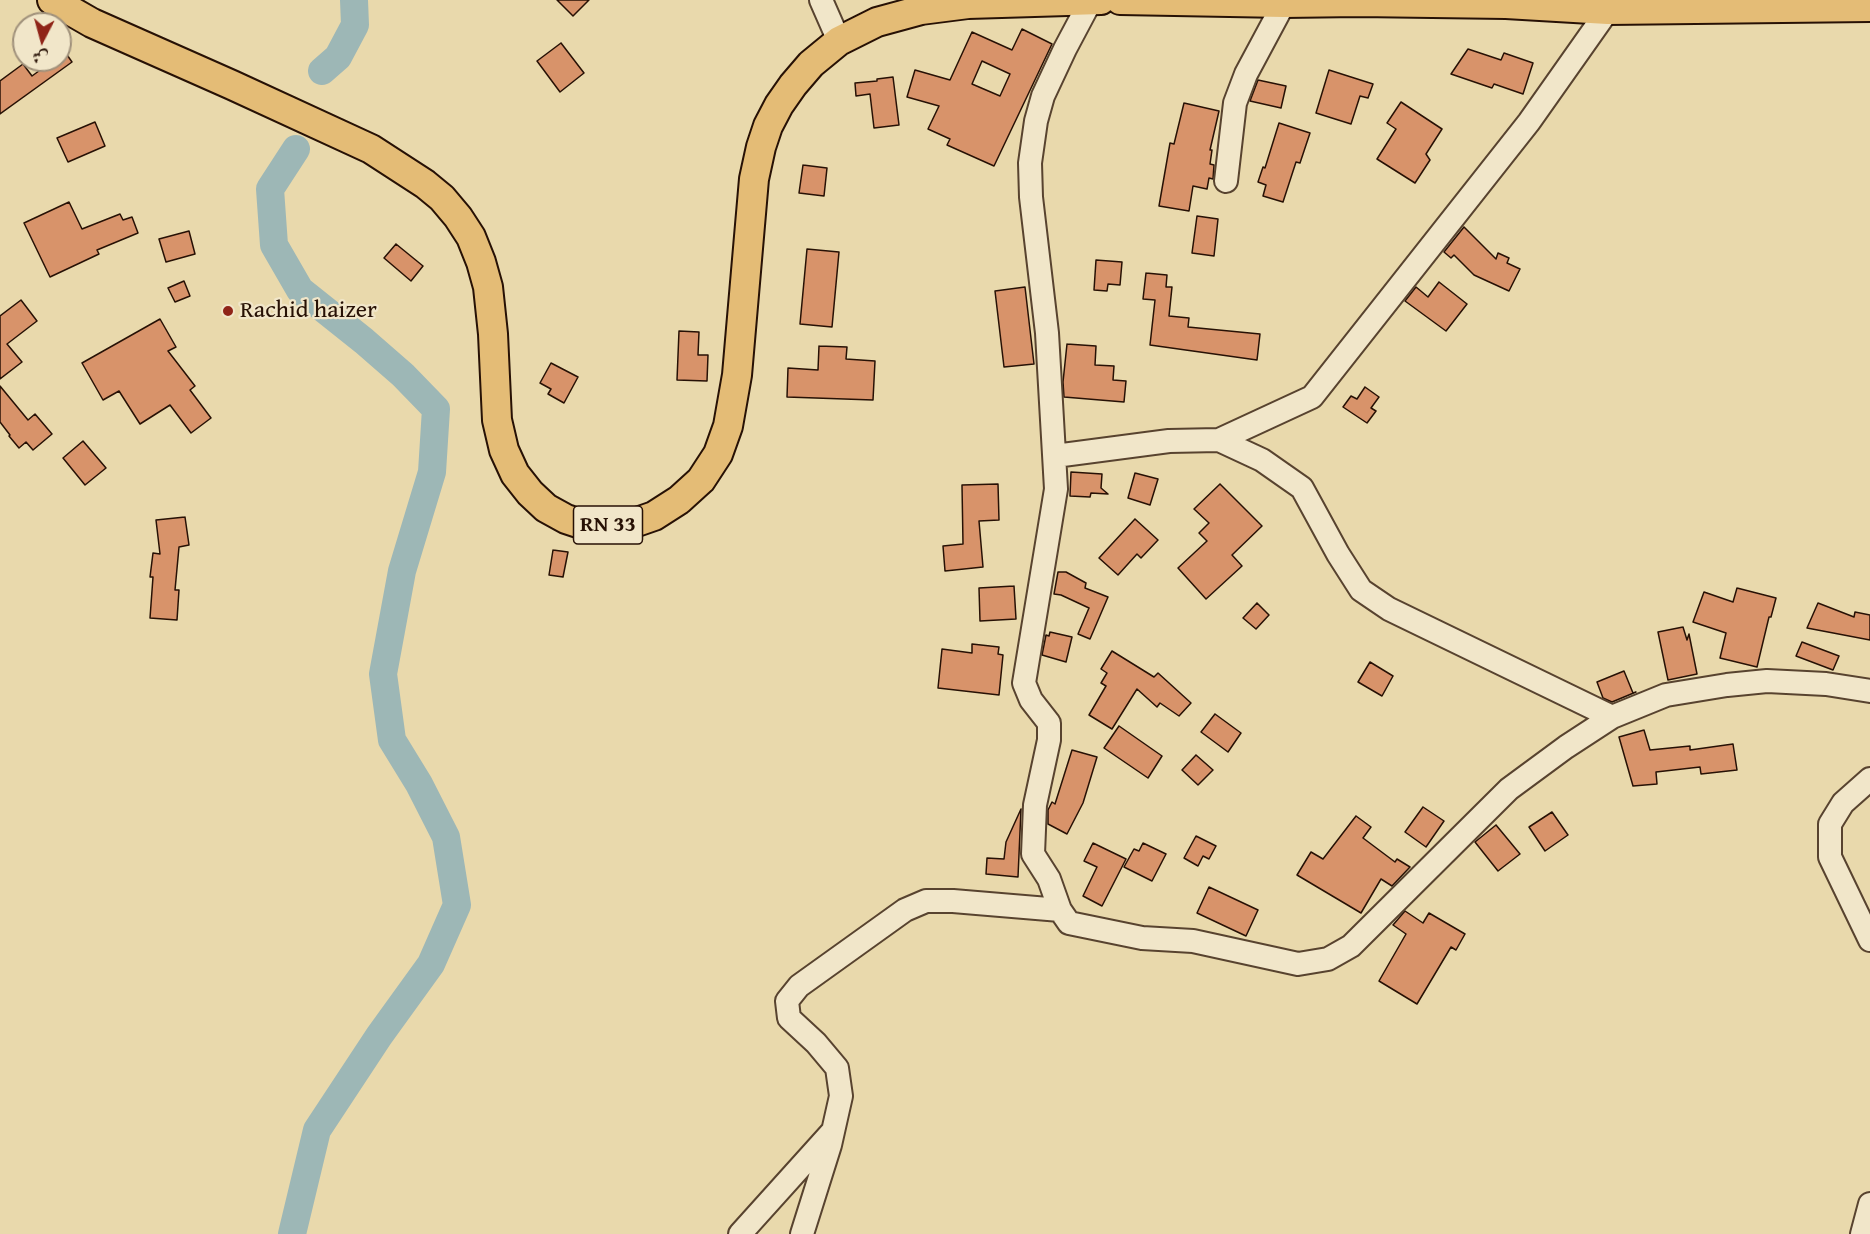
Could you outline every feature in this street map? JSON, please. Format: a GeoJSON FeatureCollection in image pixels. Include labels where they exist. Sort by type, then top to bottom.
{"type":"FeatureCollection","features":[{"type":"Feature","properties":{"kind":"main road","name":"RN 33"},"geometry":{"type":"LineString","coordinates":[[52,0],[92,23],[371,149],[425,184],[442,198],[471,237],[488,287],[498,420],[504,450],[515,474],[546,508],[566,519],[585,525],[631,525],[654,516],[679,500],[701,480],[718,454],[728,426],[737,375],[754,179],[761,147],[768,126],[779,105],[811,64],[839,41],[877,22],[921,10],[968,4],[1101,0]]}},
{"type":"Feature","properties":{"kind":"main road"},"geometry":{"type":"LineString","coordinates":[[1120,0],[1506,4],[1608,10],[1870,7]]}},
{"type":"Feature","properties":{"kind":"street"},"geometry":{"type":"LineString","coordinates":[[821,0],[839,41]]}},
{"type":"Feature","properties":{"kind":"street"},"geometry":{"type":"LineString","coordinates":[[1091,0],[1065,49],[1044,96],[1036,121],[1030,163],[1031,197],[1047,333],[1056,489],[1024,683],[1031,700],[1049,723],[1049,740],[1035,805],[1033,854],[1049,879],[1060,910],[1069,923],[1142,938],[1193,941],[1298,964],[1328,959],[1351,946],[1509,789],[1612,717],[1666,695],[1727,684],[1767,681],[1826,684],[1870,691]]}},
{"type":"Feature","properties":{"kind":"street"},"geometry":{"type":"LineString","coordinates":[[1226,181],[1235,103],[1246,74],[1284,3]]}},
{"type":"Feature","properties":{"kind":"street"},"geometry":{"type":"LineString","coordinates":[[1055,456],[1169,441],[1219,440],[1312,397],[1528,122],[1608,10]]}},
{"type":"Feature","properties":{"kind":"street"},"geometry":{"type":"LineString","coordinates":[[1219,440],[1262,460],[1302,488],[1338,554],[1361,590],[1389,609],[1612,717]]}},
{"type":"Feature","properties":{"kind":"street"},"geometry":{"type":"LineString","coordinates":[[1870,778],[1844,803],[1830,824],[1830,857],[1870,940]]}},
{"type":"Feature","properties":{"kind":"street"},"geometry":{"type":"LineString","coordinates":[[802,1234],[841,1096],[837,1068],[816,1043],[789,1018],[787,1001],[799,986],[905,910],[926,901],[953,901],[1060,910]]}},
{"type":"Feature","properties":{"kind":"street"},"geometry":{"type":"LineString","coordinates":[[740,1234],[833,1130]]}},
{"type":"Feature","properties":{"kind":"street"},"geometry":{"type":"LineString","coordinates":[[1862,1234],[1870,1204]]}},
{"type":"Feature","properties":{"kind":"building"},"geometry":{"type":"Polygon","coordinates":[[[557,0],[589,0],[573,16],[557,0]]]}},
{"type":"Feature","properties":{"kind":"building"},"geometry":{"type":"Polygon","coordinates":[[[1022,29],[1052,44],[994,166],[947,145],[950,139],[928,129],[939,106],[907,97],[915,70],[950,80],[972,32],[1012,50],[1022,29]],[[982,61],[972,84],[1000,96],[1010,74],[982,61]]]}},
{"type":"Feature","properties":{"kind":"building"},"geometry":{"type":"Polygon","coordinates":[[[561,43],[584,73],[560,92],[537,61],[561,43]]]}},
{"type":"Feature","properties":{"kind":"building"},"geometry":{"type":"Polygon","coordinates":[[[1468,49],[1501,60],[1504,53],[1533,63],[1523,94],[1494,84],[1492,88],[1451,74],[1468,49]]]}},
{"type":"Feature","properties":{"kind":"building"},"geometry":{"type":"Polygon","coordinates":[[[1329,70],[1373,84],[1368,98],[1360,96],[1351,124],[1316,113],[1329,70]]]}},
{"type":"Feature","properties":{"kind":"building"},"geometry":{"type":"Polygon","coordinates":[[[12,72],[29,72],[32,76],[38,72],[58,72],[0,114],[0,81],[12,72]]]}},
{"type":"Feature","properties":{"kind":"building"},"geometry":{"type":"Polygon","coordinates":[[[893,77],[899,125],[874,128],[870,94],[856,96],[855,83],[893,77]]]}},
{"type":"Feature","properties":{"kind":"building"},"geometry":{"type":"Polygon","coordinates":[[[1258,80],[1286,86],[1281,108],[1250,101],[1258,80]]]}},
{"type":"Feature","properties":{"kind":"building"},"geometry":{"type":"Polygon","coordinates":[[[1401,102],[1442,129],[1426,154],[1430,160],[1415,183],[1377,159],[1396,129],[1387,123],[1401,102]]]}},
{"type":"Feature","properties":{"kind":"building"},"geometry":{"type":"Polygon","coordinates":[[[1184,103],[1219,111],[1210,150],[1212,150],[1210,164],[1214,165],[1213,179],[1209,178],[1207,189],[1193,186],[1189,211],[1159,206],[1170,143],[1174,144],[1184,103]]]}},
{"type":"Feature","properties":{"kind":"building"},"geometry":{"type":"Polygon","coordinates":[[[95,122],[105,146],[68,162],[57,138],[95,122]]]}},
{"type":"Feature","properties":{"kind":"building"},"geometry":{"type":"Polygon","coordinates":[[[1279,123],[1310,133],[1300,163],[1296,162],[1283,202],[1263,196],[1266,185],[1258,182],[1263,167],[1265,168],[1279,123]]]}},
{"type":"Feature","properties":{"kind":"building"},"geometry":{"type":"Polygon","coordinates":[[[803,165],[827,168],[824,196],[799,193],[803,165]]]}},
{"type":"Feature","properties":{"kind":"building"},"geometry":{"type":"Polygon","coordinates":[[[69,202],[82,229],[120,214],[123,220],[132,217],[138,233],[97,250],[99,254],[50,277],[24,223],[69,202]]]}},
{"type":"Feature","properties":{"kind":"building"},"geometry":{"type":"Polygon","coordinates":[[[1197,216],[1218,219],[1214,256],[1192,253],[1197,216]]]}},
{"type":"Feature","properties":{"kind":"building"},"geometry":{"type":"Polygon","coordinates":[[[1464,227],[1496,259],[1498,253],[1509,258],[1507,263],[1520,269],[1509,291],[1474,275],[1454,255],[1451,258],[1444,252],[1464,227]]]}},
{"type":"Feature","properties":{"kind":"building"},"geometry":{"type":"Polygon","coordinates":[[[189,231],[195,254],[166,262],[159,239],[189,231]]]}},
{"type":"Feature","properties":{"kind":"building"},"geometry":{"type":"Polygon","coordinates":[[[396,244],[423,266],[411,281],[384,258],[396,244]]]}},
{"type":"Feature","properties":{"kind":"building"},"geometry":{"type":"Polygon","coordinates":[[[807,249],[839,252],[832,327],[800,324],[807,249]]]}},
{"type":"Feature","properties":{"kind":"building"},"geometry":{"type":"Polygon","coordinates":[[[1096,260],[1122,262],[1120,285],[1108,284],[1107,291],[1094,290],[1096,260]]]}},
{"type":"Feature","properties":{"kind":"building"},"geometry":{"type":"Polygon","coordinates":[[[1146,273],[1167,275],[1166,287],[1172,287],[1169,316],[1189,318],[1188,327],[1260,334],[1257,360],[1150,345],[1155,300],[1143,299],[1146,273]]]}},
{"type":"Feature","properties":{"kind":"building"},"geometry":{"type":"Polygon","coordinates":[[[184,281],[190,296],[175,302],[168,288],[184,281]]]}},
{"type":"Feature","properties":{"kind":"building"},"geometry":{"type":"Polygon","coordinates":[[[1439,282],[1467,304],[1446,331],[1405,301],[1416,287],[1428,297],[1439,282]]]}},
{"type":"Feature","properties":{"kind":"building"},"geometry":{"type":"Polygon","coordinates":[[[1025,287],[1034,364],[1004,367],[995,291],[1025,287]]]}},
{"type":"Feature","properties":{"kind":"building"},"geometry":{"type":"Polygon","coordinates":[[[21,300],[37,321],[7,344],[22,362],[0,379],[0,316],[21,300]]]}},
{"type":"Feature","properties":{"kind":"building"},"geometry":{"type":"Polygon","coordinates":[[[160,319],[176,347],[168,351],[195,386],[190,390],[211,418],[191,433],[170,405],[140,424],[119,391],[103,400],[82,363],[160,319]]]}},
{"type":"Feature","properties":{"kind":"building"},"geometry":{"type":"Polygon","coordinates":[[[679,331],[699,332],[698,355],[708,355],[707,381],[677,380],[679,331]]]}},
{"type":"Feature","properties":{"kind":"building"},"geometry":{"type":"Polygon","coordinates":[[[1067,344],[1096,346],[1095,365],[1114,366],[1113,380],[1126,381],[1124,402],[1064,397],[1063,382],[1067,344]]]}},
{"type":"Feature","properties":{"kind":"building"},"geometry":{"type":"Polygon","coordinates":[[[819,346],[847,347],[846,359],[875,361],[873,400],[787,397],[788,368],[818,370],[819,346]]]}},
{"type":"Feature","properties":{"kind":"building"},"geometry":{"type":"Polygon","coordinates":[[[551,363],[578,377],[564,403],[548,394],[551,389],[540,383],[551,363]]]}},
{"type":"Feature","properties":{"kind":"building"},"geometry":{"type":"Polygon","coordinates":[[[0,386],[28,420],[35,414],[52,434],[33,450],[26,442],[19,448],[0,422],[0,386]]]}},
{"type":"Feature","properties":{"kind":"building"},"geometry":{"type":"Polygon","coordinates":[[[1365,387],[1379,397],[1371,408],[1376,411],[1367,423],[1343,407],[1351,396],[1357,399],[1365,387]]]}},
{"type":"Feature","properties":{"kind":"building"},"geometry":{"type":"Polygon","coordinates":[[[83,441],[106,468],[85,485],[63,458],[83,441]]]}},
{"type":"Feature","properties":{"kind":"building"},"geometry":{"type":"Polygon","coordinates":[[[1071,472],[1102,474],[1101,488],[1108,494],[1091,493],[1090,497],[1070,496],[1071,472]]]}},
{"type":"Feature","properties":{"kind":"building"},"geometry":{"type":"Polygon","coordinates":[[[1135,473],[1158,479],[1150,505],[1128,498],[1135,473]]]}},
{"type":"Feature","properties":{"kind":"building"},"geometry":{"type":"Polygon","coordinates":[[[998,484],[999,520],[979,521],[983,567],[945,571],[943,546],[963,544],[962,485],[998,484]]]}},
{"type":"Feature","properties":{"kind":"building"},"geometry":{"type":"Polygon","coordinates":[[[1220,484],[1262,526],[1232,555],[1242,566],[1206,599],[1178,568],[1207,541],[1199,533],[1209,523],[1194,509],[1220,484]]]}},
{"type":"Feature","properties":{"kind":"building"},"geometry":{"type":"Polygon","coordinates":[[[185,517],[189,545],[179,547],[175,590],[179,590],[177,620],[150,618],[153,577],[150,577],[153,553],[160,554],[156,520],[185,517]]]}},
{"type":"Feature","properties":{"kind":"building"},"geometry":{"type":"Polygon","coordinates":[[[1135,519],[1158,540],[1141,558],[1137,554],[1118,575],[1099,558],[1135,519]]]}},
{"type":"Feature","properties":{"kind":"building"},"geometry":{"type":"Polygon","coordinates":[[[553,550],[568,552],[563,577],[549,575],[553,550]]]}},
{"type":"Feature","properties":{"kind":"building"},"geometry":{"type":"Polygon","coordinates":[[[1058,572],[1066,572],[1086,583],[1085,588],[1108,597],[1090,639],[1078,634],[1089,608],[1054,594],[1058,572]]]}},
{"type":"Feature","properties":{"kind":"building"},"geometry":{"type":"Polygon","coordinates":[[[1014,586],[1016,619],[980,621],[979,588],[1014,586]]]}},
{"type":"Feature","properties":{"kind":"building"},"geometry":{"type":"Polygon","coordinates":[[[1737,588],[1776,598],[1757,667],[1720,658],[1726,633],[1693,622],[1704,592],[1733,602],[1737,588]]]}},
{"type":"Feature","properties":{"kind":"building"},"geometry":{"type":"Polygon","coordinates":[[[1257,603],[1269,615],[1256,629],[1243,618],[1257,603]]]}},
{"type":"Feature","properties":{"kind":"building"},"geometry":{"type":"Polygon","coordinates":[[[1818,603],[1854,617],[1855,612],[1870,615],[1870,640],[1807,628],[1818,603]]]}},
{"type":"Feature","properties":{"kind":"building"},"geometry":{"type":"Polygon","coordinates":[[[1683,627],[1687,640],[1689,634],[1697,674],[1668,680],[1658,632],[1683,627]]]}},
{"type":"Feature","properties":{"kind":"building"},"geometry":{"type":"Polygon","coordinates":[[[1050,632],[1072,637],[1066,662],[1042,655],[1046,635],[1049,636],[1050,632]]]}},
{"type":"Feature","properties":{"kind":"building"},"geometry":{"type":"Polygon","coordinates":[[[1802,642],[1839,656],[1833,670],[1796,656],[1802,642]]]}},
{"type":"Feature","properties":{"kind":"building"},"geometry":{"type":"Polygon","coordinates":[[[972,644],[999,647],[998,654],[1003,655],[999,695],[938,688],[942,649],[972,653],[972,644]]]}},
{"type":"Feature","properties":{"kind":"building"},"geometry":{"type":"Polygon","coordinates":[[[1112,651],[1154,677],[1158,673],[1191,703],[1179,716],[1160,703],[1157,707],[1137,689],[1112,729],[1089,715],[1106,686],[1101,683],[1107,673],[1101,669],[1112,651]]]}},
{"type":"Feature","properties":{"kind":"building"},"geometry":{"type":"Polygon","coordinates":[[[1370,662],[1393,676],[1382,696],[1358,682],[1370,662]]]}},
{"type":"Feature","properties":{"kind":"building"},"geometry":{"type":"Polygon","coordinates":[[[1624,671],[1633,693],[1636,692],[1612,702],[1603,698],[1597,682],[1624,671]]]}},
{"type":"Feature","properties":{"kind":"building"},"geometry":{"type":"Polygon","coordinates":[[[1215,714],[1241,733],[1228,752],[1201,732],[1215,714]]]}},
{"type":"Feature","properties":{"kind":"building"},"geometry":{"type":"Polygon","coordinates":[[[1119,726],[1162,756],[1148,778],[1104,748],[1119,726]]]}},
{"type":"Feature","properties":{"kind":"building"},"geometry":{"type":"Polygon","coordinates":[[[1644,730],[1650,750],[1690,746],[1690,750],[1733,744],[1737,770],[1701,774],[1700,767],[1656,772],[1657,784],[1633,786],[1619,737],[1644,730]]]}},
{"type":"Feature","properties":{"kind":"building"},"geometry":{"type":"Polygon","coordinates":[[[1072,750],[1097,757],[1083,803],[1067,834],[1048,824],[1048,810],[1052,802],[1055,804],[1072,750]]]}},
{"type":"Feature","properties":{"kind":"building"},"geometry":{"type":"Polygon","coordinates":[[[1196,755],[1213,770],[1198,785],[1182,770],[1196,755]]]}},
{"type":"Feature","properties":{"kind":"building"},"geometry":{"type":"Polygon","coordinates":[[[1423,807],[1444,821],[1426,847],[1405,832],[1423,807]]]}},
{"type":"Feature","properties":{"kind":"building"},"geometry":{"type":"Polygon","coordinates":[[[1021,809],[1018,877],[986,874],[987,858],[1004,859],[1006,842],[1021,809]]]}},
{"type":"Feature","properties":{"kind":"building"},"geometry":{"type":"Polygon","coordinates":[[[1552,812],[1568,835],[1545,851],[1529,827],[1552,812]]]}},
{"type":"Feature","properties":{"kind":"building"},"geometry":{"type":"Polygon","coordinates":[[[1356,816],[1371,827],[1363,838],[1395,862],[1397,859],[1410,867],[1392,886],[1381,879],[1361,913],[1297,875],[1311,852],[1323,859],[1356,816]]]}},
{"type":"Feature","properties":{"kind":"building"},"geometry":{"type":"Polygon","coordinates":[[[1496,825],[1520,854],[1498,871],[1475,842],[1496,825]]]}},
{"type":"Feature","properties":{"kind":"building"},"geometry":{"type":"Polygon","coordinates":[[[1196,836],[1216,846],[1209,859],[1203,856],[1198,866],[1184,858],[1196,836]]]}},
{"type":"Feature","properties":{"kind":"building"},"geometry":{"type":"Polygon","coordinates":[[[1093,843],[1126,859],[1102,906],[1083,896],[1097,867],[1084,861],[1093,843]]]}},
{"type":"Feature","properties":{"kind":"building"},"geometry":{"type":"Polygon","coordinates":[[[1143,843],[1166,854],[1152,881],[1124,867],[1134,849],[1139,851],[1143,843]]]}},
{"type":"Feature","properties":{"kind":"building"},"geometry":{"type":"Polygon","coordinates":[[[1209,887],[1258,910],[1246,936],[1197,913],[1209,887]]]}},
{"type":"Feature","properties":{"kind":"building"},"geometry":{"type":"Polygon","coordinates":[[[1405,911],[1423,923],[1429,913],[1465,934],[1456,950],[1451,947],[1417,1004],[1379,981],[1406,934],[1393,925],[1405,911]]]}},
{"type":"Feature","properties":{"kind":"waterway"},"geometry":{"type":"LineString","coordinates":[[322,71],[338,57],[355,25],[354,0]]}},
{"type":"Feature","properties":{"kind":"waterway"},"geometry":{"type":"LineString","coordinates":[[292,1234],[317,1130],[379,1036],[431,964],[457,905],[446,837],[419,784],[392,740],[383,674],[402,571],[432,472],[436,409],[403,375],[300,290],[274,245],[270,189],[296,149]]}},
{"type":"Feature","properties":{"kind":"place","name":"Rachid haizer"},"geometry":{"type":"Point","coordinates":[228,311]}}]}
